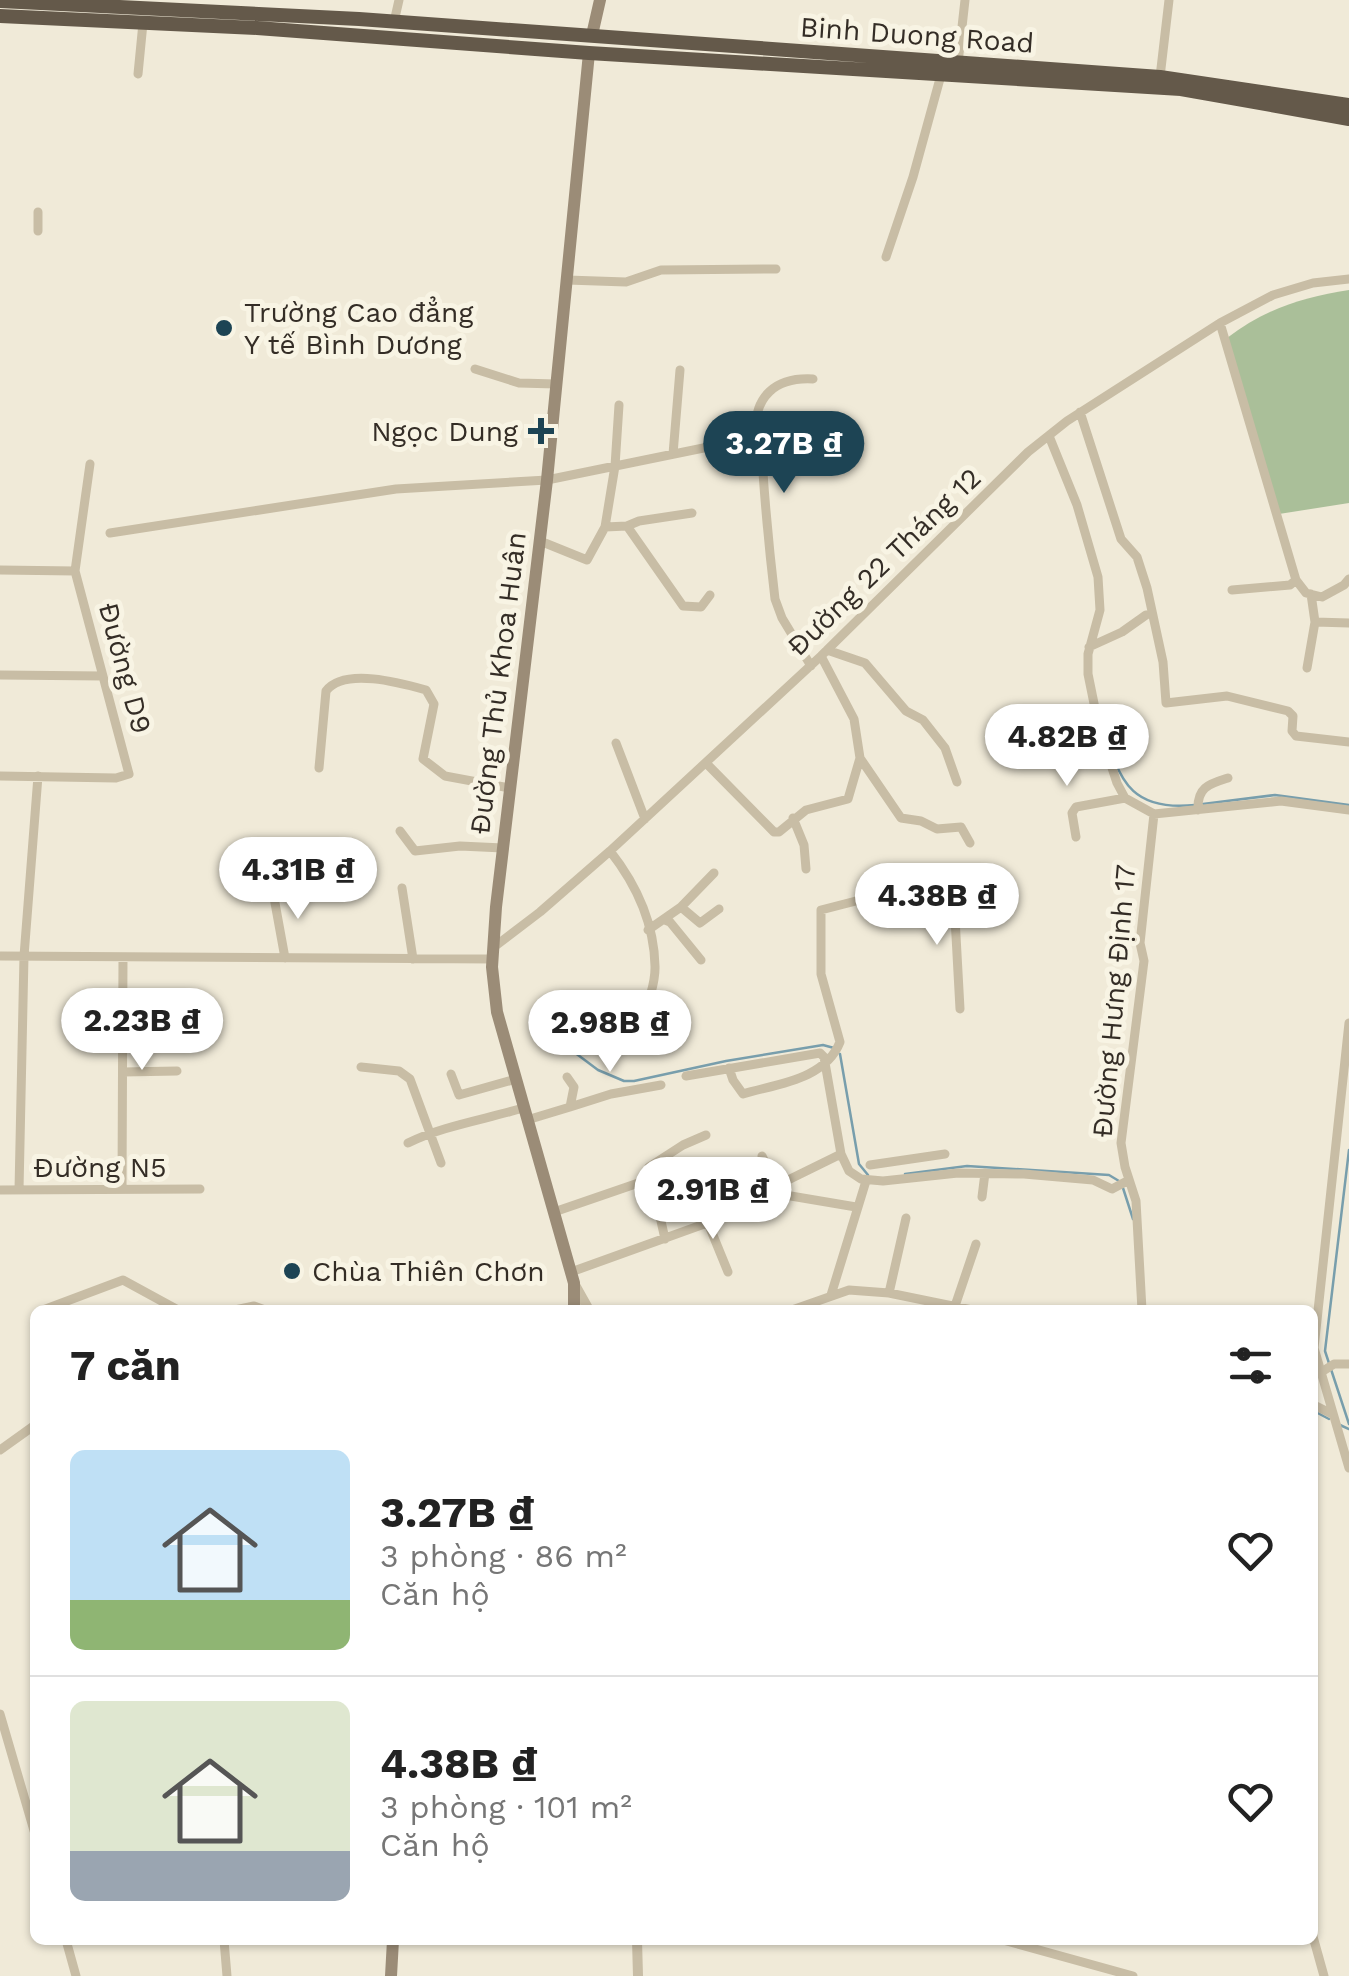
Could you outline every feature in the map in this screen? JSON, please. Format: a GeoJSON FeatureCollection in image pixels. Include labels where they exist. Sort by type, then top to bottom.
{"type":"FeatureCollection","features":[{"type":"Feature","properties":{"kind":"highway","name":"Binh Duong Road"},"geometry":{"type":"LineString","coordinates":[[0,0],[122,14],[143,23],[1180,90],[1349,119]]}},
{"type":"Feature","properties":{"kind":"highway","name":"Binh Duong Road"},"geometry":{"type":"LineString","coordinates":[[0,16],[122,14],[170,4],[193,5],[1160,77],[1349,105]]}},
{"type":"Feature","properties":{"kind":"highway"},"geometry":{"type":"LineString","coordinates":[[590,53],[592,35]]}},
{"type":"Feature","properties":{"kind":"main road"},"geometry":{"type":"LineString","coordinates":[[592,35],[600,0]]}},
{"type":"Feature","properties":{"kind":"main road","name":"Đường Thủ Khoa Huân"},"geometry":{"type":"LineString","coordinates":[[574,1305],[573,1277],[497,1012],[493,953],[547,480],[590,53]]}},
{"type":"Feature","properties":{"kind":"main road"},"geometry":{"type":"LineString","coordinates":[[391,1976],[393,1945]]}},
{"type":"Feature","properties":{"kind":"street"},"geometry":{"type":"LineString","coordinates":[[394,22],[399,0]]}},
{"type":"Feature","properties":{"kind":"street"},"geometry":{"type":"LineString","coordinates":[[958,63],[965,0]]}},
{"type":"Feature","properties":{"kind":"street"},"geometry":{"type":"LineString","coordinates":[[1160,77],[1168,0]]}},
{"type":"Feature","properties":{"kind":"street"},"geometry":{"type":"LineString","coordinates":[[138,74],[143,23]]}},
{"type":"Feature","properties":{"kind":"street"},"geometry":{"type":"LineString","coordinates":[[886,257],[941,74]]}},
{"type":"Feature","properties":{"kind":"street"},"geometry":{"type":"LineString","coordinates":[[38,212],[38,231]]}},
{"type":"Feature","properties":{"kind":"street"},"geometry":{"type":"LineString","coordinates":[[567,280],[626,282],[661,270],[776,269]]}},
{"type":"Feature","properties":{"kind":"street","name":"Đường 22 Tháng 12"},"geometry":{"type":"LineString","coordinates":[[493,953],[811,666],[1028,452],[1080,412],[1220,323],[1273,295],[1313,282],[1349,278]]}},
{"type":"Feature","properties":{"kind":"street"},"geometry":{"type":"LineString","coordinates":[[1220,323],[1296,580],[1306,593],[1322,597],[1349,579]]}},
{"type":"Feature","properties":{"kind":"street"},"geometry":{"type":"LineString","coordinates":[[475,369],[519,383],[556,384]]}},
{"type":"Feature","properties":{"kind":"street"},"geometry":{"type":"LineString","coordinates":[[672,454],[680,370]]}},
{"type":"Feature","properties":{"kind":"street"},"geometry":{"type":"LineString","coordinates":[[811,666],[782,618],[775,598],[763,461],[756,430],[762,404],[774,386],[796,378],[812,379]]}},
{"type":"Feature","properties":{"kind":"street"},"geometry":{"type":"LineString","coordinates":[[540,541],[587,560],[605,526],[615,466],[619,405]]}},
{"type":"Feature","properties":{"kind":"street"},"geometry":{"type":"LineString","coordinates":[[1080,412],[1121,539],[1137,557],[1147,588],[1163,662],[1166,704],[1230,697],[1288,711],[1293,716],[1292,731],[1296,736],[1349,742]]}},
{"type":"Feature","properties":{"kind":"street"},"geometry":{"type":"LineString","coordinates":[[1049,436],[1077,505],[1102,596],[1088,674],[1095,713],[1125,798],[1154,814],[1198,805],[1281,801],[1349,810]]}},
{"type":"Feature","properties":{"kind":"street"},"geometry":{"type":"LineString","coordinates":[[110,533],[396,489],[547,480],[718,445]]}},
{"type":"Feature","properties":{"kind":"street"},"geometry":{"type":"LineString","coordinates":[[0,570],[75,572],[90,464]]}},
{"type":"Feature","properties":{"kind":"street"},"geometry":{"type":"LineString","coordinates":[[605,526],[627,526],[692,514]]}},
{"type":"Feature","properties":{"kind":"street"},"geometry":{"type":"LineString","coordinates":[[627,526],[682,606],[701,608],[710,596]]}},
{"type":"Feature","properties":{"kind":"street","name":"Đường D9"},"geometry":{"type":"LineString","coordinates":[[38,776],[128,776],[75,572]]}},
{"type":"Feature","properties":{"kind":"street"},"geometry":{"type":"LineString","coordinates":[[1232,590],[1290,585],[1296,580]]}},
{"type":"Feature","properties":{"kind":"street"},"geometry":{"type":"LineString","coordinates":[[1308,668],[1315,622],[1311,594]]}},
{"type":"Feature","properties":{"kind":"street"},"geometry":{"type":"LineString","coordinates":[[1090,647],[1146,615]]}},
{"type":"Feature","properties":{"kind":"street"},"geometry":{"type":"LineString","coordinates":[[1315,622],[1349,623]]}},
{"type":"Feature","properties":{"kind":"street"},"geometry":{"type":"LineString","coordinates":[[706,763],[774,832],[806,810],[848,799],[860,758],[854,719],[824,653]]}},
{"type":"Feature","properties":{"kind":"street"},"geometry":{"type":"LineString","coordinates":[[824,653],[865,663],[900,705],[923,720],[945,748],[957,782]]}},
{"type":"Feature","properties":{"kind":"street"},"geometry":{"type":"LineString","coordinates":[[0,675],[104,676]]}},
{"type":"Feature","properties":{"kind":"street"},"geometry":{"type":"LineString","coordinates":[[318,768],[326,691],[332,683],[341,679],[388,680],[426,690],[434,704],[422,759],[445,776],[510,788]]}},
{"type":"Feature","properties":{"kind":"street"},"geometry":{"type":"LineString","coordinates":[[616,742],[645,819]]}},
{"type":"Feature","properties":{"kind":"street"},"geometry":{"type":"LineString","coordinates":[[860,758],[902,818],[937,829],[962,827],[970,843]]}},
{"type":"Feature","properties":{"kind":"street"},"geometry":{"type":"LineString","coordinates":[[0,776],[38,776],[24,956],[19,1190]]}},
{"type":"Feature","properties":{"kind":"street"},"geometry":{"type":"LineString","coordinates":[[1198,805],[1204,787],[1228,778]]}},
{"type":"Feature","properties":{"kind":"street"},"geometry":{"type":"LineString","coordinates":[[1076,836],[1072,813],[1076,806],[1125,798]]}},
{"type":"Feature","properties":{"kind":"street","name":"Đường Hưng Định 17"},"geometry":{"type":"LineString","coordinates":[[1142,1305],[1136,1201],[1121,1143],[1144,962],[1140,943],[1154,814]]}},
{"type":"Feature","properties":{"kind":"street"},"geometry":{"type":"LineString","coordinates":[[793,818],[804,845],[806,869]]}},
{"type":"Feature","properties":{"kind":"street"},"geometry":{"type":"LineString","coordinates":[[400,831],[415,851],[460,846],[503,848]]}},
{"type":"Feature","properties":{"kind":"street"},"geometry":{"type":"LineString","coordinates":[[610,851],[637,888],[648,930],[656,968],[646,1013],[652,1034]]}},
{"type":"Feature","properties":{"kind":"street"},"geometry":{"type":"LineString","coordinates":[[648,930],[681,907],[714,873]]}},
{"type":"Feature","properties":{"kind":"street"},"geometry":{"type":"LineString","coordinates":[[729,1068],[743,1094],[763,1091],[825,1066],[840,1042],[821,974],[820,910],[918,885],[953,881],[960,1009]]}},
{"type":"Feature","properties":{"kind":"street"},"geometry":{"type":"LineString","coordinates":[[402,888],[413,959]]}},
{"type":"Feature","properties":{"kind":"street"},"geometry":{"type":"LineString","coordinates":[[273,892],[285,958]]}},
{"type":"Feature","properties":{"kind":"street"},"geometry":{"type":"LineString","coordinates":[[681,907],[700,923],[718,909]]}},
{"type":"Feature","properties":{"kind":"street"},"geometry":{"type":"LineString","coordinates":[[665,920],[701,960]]}},
{"type":"Feature","properties":{"kind":"street"},"geometry":{"type":"LineString","coordinates":[[0,956],[413,959],[493,953]]}},
{"type":"Feature","properties":{"kind":"street"},"geometry":{"type":"LineString","coordinates":[[122,1189],[124,957]]}},
{"type":"Feature","properties":{"kind":"street"},"geometry":{"type":"LineString","coordinates":[[1318,1311],[1349,1023]]}},
{"type":"Feature","properties":{"kind":"street"},"geometry":{"type":"LineString","coordinates":[[686,1076],[814,1052],[824,1057],[841,1154],[849,1172],[866,1181],[945,1154]]}},
{"type":"Feature","properties":{"kind":"street"},"geometry":{"type":"LineString","coordinates":[[361,1067],[386,1068],[406,1075],[416,1090],[441,1163]]}},
{"type":"Feature","properties":{"kind":"street"},"geometry":{"type":"LineString","coordinates":[[123,1072],[176,1071]]}},
{"type":"Feature","properties":{"kind":"street"},"geometry":{"type":"LineString","coordinates":[[451,1074],[459,1095],[516,1079]]}},
{"type":"Feature","properties":{"kind":"street"},"geometry":{"type":"LineString","coordinates":[[567,1077],[574,1087],[570,1108]]}},
{"type":"Feature","properties":{"kind":"street"},"geometry":{"type":"LineString","coordinates":[[408,1144],[431,1132],[570,1108],[610,1094],[661,1086]]}},
{"type":"Feature","properties":{"kind":"street"},"geometry":{"type":"LineString","coordinates":[[664,1239],[648,1170],[652,1163],[706,1135]]}},
{"type":"Feature","properties":{"kind":"street"},"geometry":{"type":"LineString","coordinates":[[587,1305],[573,1277],[777,1193],[841,1154]]}},
{"type":"Feature","properties":{"kind":"street"},"geometry":{"type":"LineString","coordinates":[[762,1156],[777,1193]]}},
{"type":"Feature","properties":{"kind":"street"},"geometry":{"type":"LineString","coordinates":[[870,1165],[883,1175],[985,1173],[1086,1179],[1117,1186],[1129,1180]]}},
{"type":"Feature","properties":{"kind":"street"},"geometry":{"type":"LineString","coordinates":[[982,1198],[985,1173]]}},
{"type":"Feature","properties":{"kind":"street"},"geometry":{"type":"LineString","coordinates":[[554,1212],[650,1179]]}},
{"type":"Feature","properties":{"kind":"street"},"geometry":{"type":"LineString","coordinates":[[831,1296],[866,1181]]}},
{"type":"Feature","properties":{"kind":"street","name":"Đường N5"},"geometry":{"type":"LineString","coordinates":[[0,1190],[200,1190]]}},
{"type":"Feature","properties":{"kind":"street"},"geometry":{"type":"LineString","coordinates":[[777,1193],[856,1207]]}},
{"type":"Feature","properties":{"kind":"street"},"geometry":{"type":"LineString","coordinates":[[889,1293],[906,1218]]}},
{"type":"Feature","properties":{"kind":"street"},"geometry":{"type":"LineString","coordinates":[[708,1224],[728,1272]]}},
{"type":"Feature","properties":{"kind":"street"},"geometry":{"type":"LineString","coordinates":[[955,1305],[976,1244]]}},
{"type":"Feature","properties":{"kind":"street"},"geometry":{"type":"LineString","coordinates":[[56,1305],[123,1280],[169,1305]]}},
{"type":"Feature","properties":{"kind":"street"},"geometry":{"type":"LineString","coordinates":[[806,1305],[849,1290],[950,1305]]}},
{"type":"Feature","properties":{"kind":"street"},"geometry":{"type":"LineString","coordinates":[[914,1305],[916,1298]]}},
{"type":"Feature","properties":{"kind":"street"},"geometry":{"type":"LineString","coordinates":[[1318,1359],[1349,1468]]}},
{"type":"Feature","properties":{"kind":"street"},"geometry":{"type":"LineString","coordinates":[[1323,1372],[1334,1364],[1349,1364]]}},
{"type":"Feature","properties":{"kind":"street"},"geometry":{"type":"LineString","coordinates":[[1318,1407],[1333,1414]]}},
{"type":"Feature","properties":{"kind":"street"},"geometry":{"type":"LineString","coordinates":[[0,1450],[30,1429]]}},
{"type":"Feature","properties":{"kind":"street"},"geometry":{"type":"LineString","coordinates":[[0,1714],[30,1817]]}},
{"type":"Feature","properties":{"kind":"street"},"geometry":{"type":"LineString","coordinates":[[67,1945],[76,1976]]}},
{"type":"Feature","properties":{"kind":"street"},"geometry":{"type":"LineString","coordinates":[[224,1945],[227,1976]]}},
{"type":"Feature","properties":{"kind":"street"},"geometry":{"type":"LineString","coordinates":[[637,1945],[638,1976]]}},
{"type":"Feature","properties":{"kind":"street"},"geometry":{"type":"LineString","coordinates":[[1021,1945],[1133,1976]]}},
{"type":"Feature","properties":{"kind":"street"},"geometry":{"type":"LineString","coordinates":[[1315,1945],[1324,1976]]}},
{"type":"Feature","properties":{"kind":"green space"},"geometry":{"type":"Polygon","coordinates":[[[1349,290],[1349,503],[1279,514],[1227,338],[1285,306],[1349,290]]]}},
{"type":"Feature","properties":{"kind":"waterway"},"geometry":{"type":"LineString","coordinates":[[1106,731],[1117,767],[1133,791],[1158,804],[1195,805]]}},
{"type":"Feature","properties":{"kind":"waterway"},"geometry":{"type":"LineString","coordinates":[[1203,804],[1275,795],[1349,805]]}},
{"type":"Feature","properties":{"kind":"waterway"},"geometry":{"type":"LineString","coordinates":[[558,1040],[598,1070],[624,1081],[823,1045],[834,1048]]}},
{"type":"Feature","properties":{"kind":"waterway"},"geometry":{"type":"LineString","coordinates":[[840,1054],[859,1164],[868,1175]]}},
{"type":"Feature","properties":{"kind":"waterway"},"geometry":{"type":"LineString","coordinates":[[1349,1150],[1325,1351],[1349,1424]]}},
{"type":"Feature","properties":{"kind":"waterway"},"geometry":{"type":"LineString","coordinates":[[905,1174],[967,1166],[1109,1175],[1119,1181]]}},
{"type":"Feature","properties":{"kind":"waterway"},"geometry":{"type":"LineString","coordinates":[[1123,1188],[1133,1219]]}},
{"type":"Feature","properties":{"kind":"waterway"},"geometry":{"type":"LineString","coordinates":[[1318,1413],[1329,1419]]}},
{"type":"Feature","properties":{"kind":"waterway"},"geometry":{"type":"LineString","coordinates":[[1340,1425],[1349,1429]]}},
{"type":"Feature","properties":{"kind":"place","name":"Trường Cao đẳng Y tế Bình Dương"},"geometry":{"type":"Point","coordinates":[224,328]}},
{"type":"Feature","properties":{"kind":"place","name":"Ngọc Dung"},"geometry":{"type":"Point","coordinates":[541,431]}},
{"type":"Feature","properties":{"kind":"place","name":"Chùa Thiên Chơn"},"geometry":{"type":"Point","coordinates":[292,1271]}}]}
